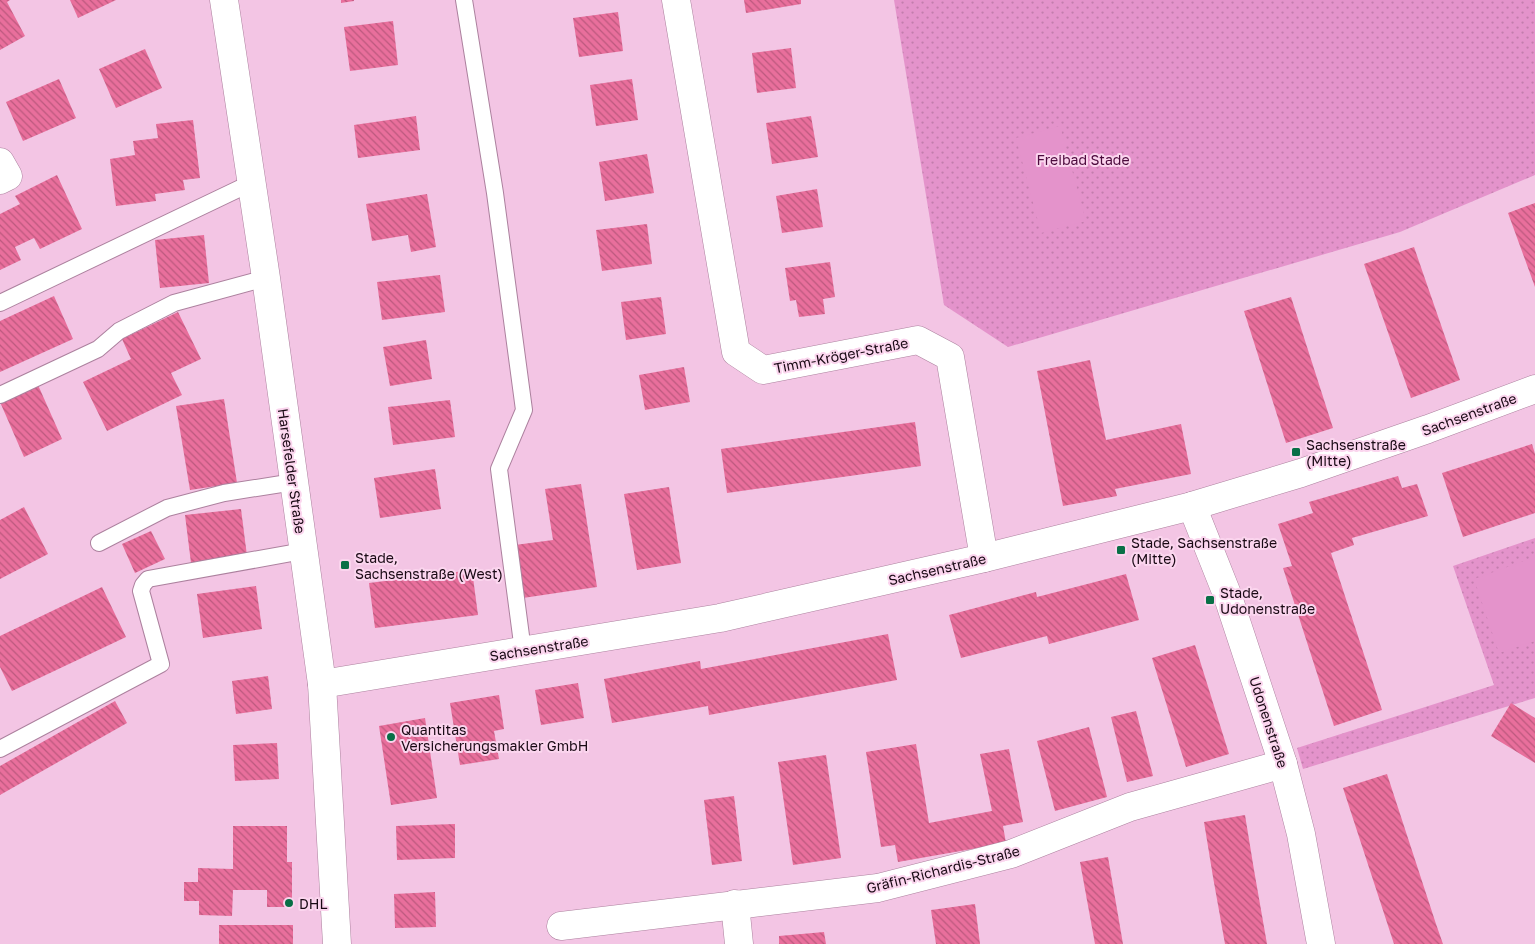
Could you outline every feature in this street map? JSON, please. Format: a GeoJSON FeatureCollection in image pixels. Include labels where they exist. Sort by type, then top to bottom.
{"type":"FeatureCollection","features":[{"type":"Feature","properties":{"kind":"street","name":"Harsefelder Straße"},"geometry":{"type":"LineString","coordinates":[[224,0],[266,278],[322,684],[337,944]]}},
{"type":"Feature","properties":{"kind":"street","name":"Timm-Kröger-Straße"},"geometry":{"type":"LineString","coordinates":[[676,0],[736,352],[763,370],[918,340],[950,357],[984,558]]}},
{"type":"Feature","properties":{"kind":"street"},"geometry":{"type":"LineString","coordinates":[[0,162],[8,176],[0,180]]}},
{"type":"Feature","properties":{"kind":"street","name":"Sachsenstraße"},"geometry":{"type":"LineString","coordinates":[[322,684],[720,618],[984,558],[1192,506],[1346,457],[1535,389]]}},
{"type":"Feature","properties":{"kind":"street","name":"Udonenstraße"},"geometry":{"type":"LineString","coordinates":[[1192,506],[1227,594],[1283,764],[1301,834],[1321,944]]}},
{"type":"Feature","properties":{"kind":"street","name":"Gräfin-Richardis-Straße"},"geometry":{"type":"LineString","coordinates":[[561,926],[878,888],[1011,854],[1130,807],[1283,764]]}},
{"type":"Feature","properties":{"kind":"street"},"geometry":{"type":"LineString","coordinates":[[735,904],[739,944]]}},
{"type":"Feature","properties":{"kind":"lane"},"geometry":{"type":"LineString","coordinates":[[464,0],[494,193],[524,410],[499,469],[523,651]]}},
{"type":"Feature","properties":{"kind":"lane"},"geometry":{"type":"LineString","coordinates":[[0,303],[251,183]]}},
{"type":"Feature","properties":{"kind":"lane"},"geometry":{"type":"LineString","coordinates":[[0,395],[98,349],[119,331],[174,304],[266,278]]}},
{"type":"Feature","properties":{"kind":"lane"},"geometry":{"type":"LineString","coordinates":[[99,544],[167,508],[224,493],[294,482]]}},
{"type":"Feature","properties":{"kind":"lane"},"geometry":{"type":"LineString","coordinates":[[0,749],[161,664],[141,591],[148,579],[304,551]]}},
{"type":"Feature","properties":{"kind":"green space","name":"Freibad Stade"},"geometry":{"type":"Polygon","coordinates":[[[894,0],[1535,0],[1535,175],[1400,232],[1008,347],[944,305],[894,0]]]}},
{"type":"Feature","properties":{"kind":"green space"},"geometry":{"type":"Polygon","coordinates":[[[1060,126],[1086,221],[1041,233],[1016,138],[1060,126]]]}},
{"type":"Feature","properties":{"kind":"green space"},"geometry":{"type":"Polygon","coordinates":[[[1535,538],[1535,698],[1303,769],[1297,748],[1494,685],[1453,566],[1535,538]]]}},
{"type":"Feature","properties":{"kind":"green space"},"geometry":{"type":"Polygon","coordinates":[[[1535,557],[1535,641],[1499,653],[1474,579],[1535,557]]]}},
{"type":"Feature","properties":{"kind":"building"},"geometry":{"type":"Polygon","coordinates":[[[0,0],[10,0],[7,2],[25,36],[0,50],[0,0]]]}},
{"type":"Feature","properties":{"kind":"building"},"geometry":{"type":"Polygon","coordinates":[[[70,0],[116,0],[78,18],[70,0]]]}},
{"type":"Feature","properties":{"kind":"building"},"geometry":{"type":"Polygon","coordinates":[[[341,0],[354,0],[354,1],[341,3],[341,0]]]}},
{"type":"Feature","properties":{"kind":"building"},"geometry":{"type":"Polygon","coordinates":[[[744,0],[801,0],[801,4],[746,13],[744,0]]]}},
{"type":"Feature","properties":{"kind":"building"},"geometry":{"type":"Polygon","coordinates":[[[618,12],[623,51],[579,57],[573,18],[618,12]]]}},
{"type":"Feature","properties":{"kind":"building"},"geometry":{"type":"Polygon","coordinates":[[[393,21],[398,65],[350,71],[344,27],[393,21]]]}},
{"type":"Feature","properties":{"kind":"building"},"geometry":{"type":"Polygon","coordinates":[[[791,48],[796,88],[757,93],[752,53],[791,48]]]}},
{"type":"Feature","properties":{"kind":"building"},"geometry":{"type":"Polygon","coordinates":[[[145,49],[162,88],[116,108],[99,69],[145,49]]]}},
{"type":"Feature","properties":{"kind":"building"},"geometry":{"type":"Polygon","coordinates":[[[59,79],[76,118],[23,141],[6,102],[59,79]]]}},
{"type":"Feature","properties":{"kind":"building"},"geometry":{"type":"Polygon","coordinates":[[[632,79],[638,120],[596,126],[590,85],[632,79]]]}},
{"type":"Feature","properties":{"kind":"building"},"geometry":{"type":"Polygon","coordinates":[[[416,116],[420,150],[358,158],[354,125],[416,116]]]}},
{"type":"Feature","properties":{"kind":"building"},"geometry":{"type":"Polygon","coordinates":[[[811,116],[818,157],[772,164],[766,123],[811,116]]]}},
{"type":"Feature","properties":{"kind":"building"},"geometry":{"type":"Polygon","coordinates":[[[193,120],[200,178],[183,180],[185,190],[155,194],[156,201],[116,206],[110,159],[135,155],[133,141],[158,138],[156,124],[193,120]]]}},
{"type":"Feature","properties":{"kind":"building"},"geometry":{"type":"Polygon","coordinates":[[[647,154],[654,193],[605,201],[599,162],[647,154]]]}},
{"type":"Feature","properties":{"kind":"building"},"geometry":{"type":"Polygon","coordinates":[[[57,175],[82,229],[40,249],[34,238],[15,247],[21,260],[0,270],[0,214],[20,204],[15,196],[57,175]]]}},
{"type":"Feature","properties":{"kind":"building"},"geometry":{"type":"Polygon","coordinates":[[[817,189],[823,227],[782,233],[776,196],[817,189]]]}},
{"type":"Feature","properties":{"kind":"building"},"geometry":{"type":"Polygon","coordinates":[[[427,194],[436,247],[411,252],[408,235],[372,241],[366,204],[427,194]]]}},
{"type":"Feature","properties":{"kind":"building"},"geometry":{"type":"Polygon","coordinates":[[[1535,203],[1535,287],[1508,213],[1535,203]]]}},
{"type":"Feature","properties":{"kind":"building"},"geometry":{"type":"Polygon","coordinates":[[[647,224],[652,264],[602,271],[596,230],[647,224]]]}},
{"type":"Feature","properties":{"kind":"building"},"geometry":{"type":"Polygon","coordinates":[[[204,235],[209,283],[160,288],[155,240],[204,235]]]}},
{"type":"Feature","properties":{"kind":"building"},"geometry":{"type":"Polygon","coordinates":[[[1414,247],[1460,380],[1411,398],[1364,264],[1414,247]]]}},
{"type":"Feature","properties":{"kind":"building"},"geometry":{"type":"Polygon","coordinates":[[[830,262],[835,297],[823,299],[825,314],[799,317],[796,300],[790,301],[785,268],[830,262]]]}},
{"type":"Feature","properties":{"kind":"building"},"geometry":{"type":"Polygon","coordinates":[[[440,275],[445,312],[382,320],[377,282],[440,275]]]}},
{"type":"Feature","properties":{"kind":"building"},"geometry":{"type":"Polygon","coordinates":[[[54,296],[73,339],[0,372],[0,321],[54,296]]]}},
{"type":"Feature","properties":{"kind":"building"},"geometry":{"type":"Polygon","coordinates":[[[661,297],[666,334],[626,340],[621,302],[661,297]]]}},
{"type":"Feature","properties":{"kind":"building"},"geometry":{"type":"Polygon","coordinates":[[[1291,297],[1333,428],[1286,443],[1244,311],[1291,297]]]}},
{"type":"Feature","properties":{"kind":"building"},"geometry":{"type":"Polygon","coordinates":[[[178,312],[201,359],[171,373],[182,395],[107,431],[83,382],[131,359],[122,339],[178,312]]]}},
{"type":"Feature","properties":{"kind":"building"},"geometry":{"type":"Polygon","coordinates":[[[426,340],[432,379],[390,386],[383,347],[426,340]]]}},
{"type":"Feature","properties":{"kind":"building"},"geometry":{"type":"Polygon","coordinates":[[[1090,360],[1106,440],[1181,424],[1191,474],[1115,489],[1117,496],[1063,506],[1037,371],[1090,360]]]}},
{"type":"Feature","properties":{"kind":"building"},"geometry":{"type":"Polygon","coordinates":[[[684,367],[690,402],[645,410],[639,375],[684,367]]]}},
{"type":"Feature","properties":{"kind":"building"},"geometry":{"type":"Polygon","coordinates":[[[38,385],[62,439],[24,457],[0,402],[38,385]]]}},
{"type":"Feature","properties":{"kind":"building"},"geometry":{"type":"Polygon","coordinates":[[[224,399],[237,483],[190,490],[176,406],[224,399]]]}},
{"type":"Feature","properties":{"kind":"building"},"geometry":{"type":"Polygon","coordinates":[[[450,400],[455,437],[393,445],[388,407],[450,400]]]}},
{"type":"Feature","properties":{"kind":"building"},"geometry":{"type":"Polygon","coordinates":[[[915,422],[921,466],[727,493],[721,449],[915,422]]]}},
{"type":"Feature","properties":{"kind":"building"},"geometry":{"type":"Polygon","coordinates":[[[1532,444],[1535,454],[1535,513],[1463,537],[1442,473],[1532,444]]]}},
{"type":"Feature","properties":{"kind":"building"},"geometry":{"type":"Polygon","coordinates":[[[435,469],[441,509],[380,518],[374,478],[435,469]]]}},
{"type":"Feature","properties":{"kind":"building"},"geometry":{"type":"Polygon","coordinates":[[[1398,476],[1402,488],[1417,484],[1428,516],[1352,538],[1354,545],[1331,553],[1382,710],[1334,726],[1283,568],[1292,566],[1278,524],[1313,513],[1309,502],[1398,476]]]}},
{"type":"Feature","properties":{"kind":"building"},"geometry":{"type":"Polygon","coordinates":[[[581,484],[597,587],[523,598],[515,545],[553,540],[545,489],[581,484]]]}},
{"type":"Feature","properties":{"kind":"building"},"geometry":{"type":"Polygon","coordinates":[[[669,487],[681,563],[637,570],[624,494],[669,487]]]}},
{"type":"Feature","properties":{"kind":"building"},"geometry":{"type":"Polygon","coordinates":[[[24,507],[48,554],[0,579],[0,520],[24,507]]]}},
{"type":"Feature","properties":{"kind":"building"},"geometry":{"type":"Polygon","coordinates":[[[241,509],[247,556],[191,563],[185,515],[241,509]]]}},
{"type":"Feature","properties":{"kind":"building"},"geometry":{"type":"Polygon","coordinates":[[[151,531],[165,559],[135,573],[122,544],[151,531]]]}},
{"type":"Feature","properties":{"kind":"building"},"geometry":{"type":"Polygon","coordinates":[[[472,570],[478,615],[375,628],[369,583],[472,570]]]}},
{"type":"Feature","properties":{"kind":"building"},"geometry":{"type":"Polygon","coordinates":[[[1126,574],[1139,620],[1049,644],[1047,636],[961,658],[949,615],[1036,592],[1037,597],[1126,574]]]}},
{"type":"Feature","properties":{"kind":"building"},"geometry":{"type":"Polygon","coordinates":[[[256,586],[262,629],[203,638],[197,594],[256,586]]]}},
{"type":"Feature","properties":{"kind":"building"},"geometry":{"type":"Polygon","coordinates":[[[102,587],[126,637],[12,691],[0,667],[0,636],[102,587]]]}},
{"type":"Feature","properties":{"kind":"building"},"geometry":{"type":"Polygon","coordinates":[[[888,634],[897,680],[709,715],[708,706],[612,723],[604,679],[700,661],[701,669],[888,634]]]}},
{"type":"Feature","properties":{"kind":"building"},"geometry":{"type":"Polygon","coordinates":[[[1195,645],[1229,754],[1186,767],[1152,658],[1195,645]]]}},
{"type":"Feature","properties":{"kind":"building"},"geometry":{"type":"Polygon","coordinates":[[[268,676],[272,709],[236,714],[232,681],[268,676]]]}},
{"type":"Feature","properties":{"kind":"building"},"geometry":{"type":"Polygon","coordinates":[[[578,683],[584,718],[541,725],[535,690],[578,683]]]}},
{"type":"Feature","properties":{"kind":"building"},"geometry":{"type":"Polygon","coordinates":[[[499,695],[504,729],[494,731],[499,759],[460,765],[450,703],[499,695]]]}},
{"type":"Feature","properties":{"kind":"building"},"geometry":{"type":"Polygon","coordinates":[[[115,701],[127,723],[0,795],[0,766],[115,701]]]}},
{"type":"Feature","properties":{"kind":"building"},"geometry":{"type":"Polygon","coordinates":[[[1511,703],[1535,718],[1535,763],[1491,736],[1511,703]]]}},
{"type":"Feature","properties":{"kind":"building"},"geometry":{"type":"Polygon","coordinates":[[[1136,711],[1153,776],[1127,782],[1111,717],[1136,711]]]}},
{"type":"Feature","properties":{"kind":"building"},"geometry":{"type":"Polygon","coordinates":[[[425,718],[437,798],[391,805],[379,726],[425,718]]]}},
{"type":"Feature","properties":{"kind":"building"},"geometry":{"type":"Polygon","coordinates":[[[1089,727],[1107,797],[1055,811],[1037,741],[1089,727]]]}},
{"type":"Feature","properties":{"kind":"building"},"geometry":{"type":"Polygon","coordinates":[[[277,743],[279,779],[235,781],[233,745],[277,743]]]}},
{"type":"Feature","properties":{"kind":"building"},"geometry":{"type":"Polygon","coordinates":[[[916,744],[929,823],[992,811],[980,754],[1009,749],[1023,822],[1003,826],[1006,843],[898,862],[895,845],[881,847],[866,752],[916,744]]]}},
{"type":"Feature","properties":{"kind":"building"},"geometry":{"type":"Polygon","coordinates":[[[826,755],[841,858],[793,865],[778,762],[826,755]]]}},
{"type":"Feature","properties":{"kind":"building"},"geometry":{"type":"Polygon","coordinates":[[[1387,774],[1443,944],[1394,944],[1343,788],[1387,774]]]}},
{"type":"Feature","properties":{"kind":"building"},"geometry":{"type":"Polygon","coordinates":[[[734,796],[742,861],[712,865],[704,800],[734,796]]]}},
{"type":"Feature","properties":{"kind":"building"},"geometry":{"type":"Polygon","coordinates":[[[1245,815],[1267,944],[1225,944],[1213,877],[1204,822],[1245,815]]]}},
{"type":"Feature","properties":{"kind":"building"},"geometry":{"type":"Polygon","coordinates":[[[455,824],[455,858],[397,860],[396,826],[455,824]]]}},
{"type":"Feature","properties":{"kind":"building"},"geometry":{"type":"Polygon","coordinates":[[[233,826],[287,826],[287,862],[292,862],[292,907],[267,907],[267,890],[233,890],[232,916],[199,915],[199,901],[184,901],[184,882],[198,882],[198,868],[233,869],[233,826]]]}},
{"type":"Feature","properties":{"kind":"building"},"geometry":{"type":"Polygon","coordinates":[[[1108,857],[1123,944],[1095,944],[1080,862],[1108,857]]]}},
{"type":"Feature","properties":{"kind":"building"},"geometry":{"type":"Polygon","coordinates":[[[435,892],[436,927],[395,928],[394,894],[435,892]]]}},
{"type":"Feature","properties":{"kind":"building"},"geometry":{"type":"Polygon","coordinates":[[[975,904],[980,944],[936,944],[931,910],[975,904]]]}},
{"type":"Feature","properties":{"kind":"building"},"geometry":{"type":"Polygon","coordinates":[[[219,925],[293,925],[293,944],[219,944],[219,925]]]}},
{"type":"Feature","properties":{"kind":"building"},"geometry":{"type":"Polygon","coordinates":[[[824,932],[826,944],[779,944],[779,936],[824,932]]]}},
{"type":"Feature","properties":{"kind":"place","name":"Sachsenstraße (Mitte)"},"geometry":{"type":"Point","coordinates":[1296,452]}},
{"type":"Feature","properties":{"kind":"place","name":"Stade, Sachsenstraße (Mitte)"},"geometry":{"type":"Point","coordinates":[1121,550]}},
{"type":"Feature","properties":{"kind":"place","name":"Stade, Sachsenstraße (West)"},"geometry":{"type":"Point","coordinates":[345,565]}},
{"type":"Feature","properties":{"kind":"place","name":"Stade, Udonenstraße"},"geometry":{"type":"Point","coordinates":[1210,600]}},
{"type":"Feature","properties":{"kind":"place","name":"Quantitas Versicherungsmakler GmbH"},"geometry":{"type":"Point","coordinates":[391,737]}},
{"type":"Feature","properties":{"kind":"place","name":"DHL"},"geometry":{"type":"Point","coordinates":[289,903]}}]}
